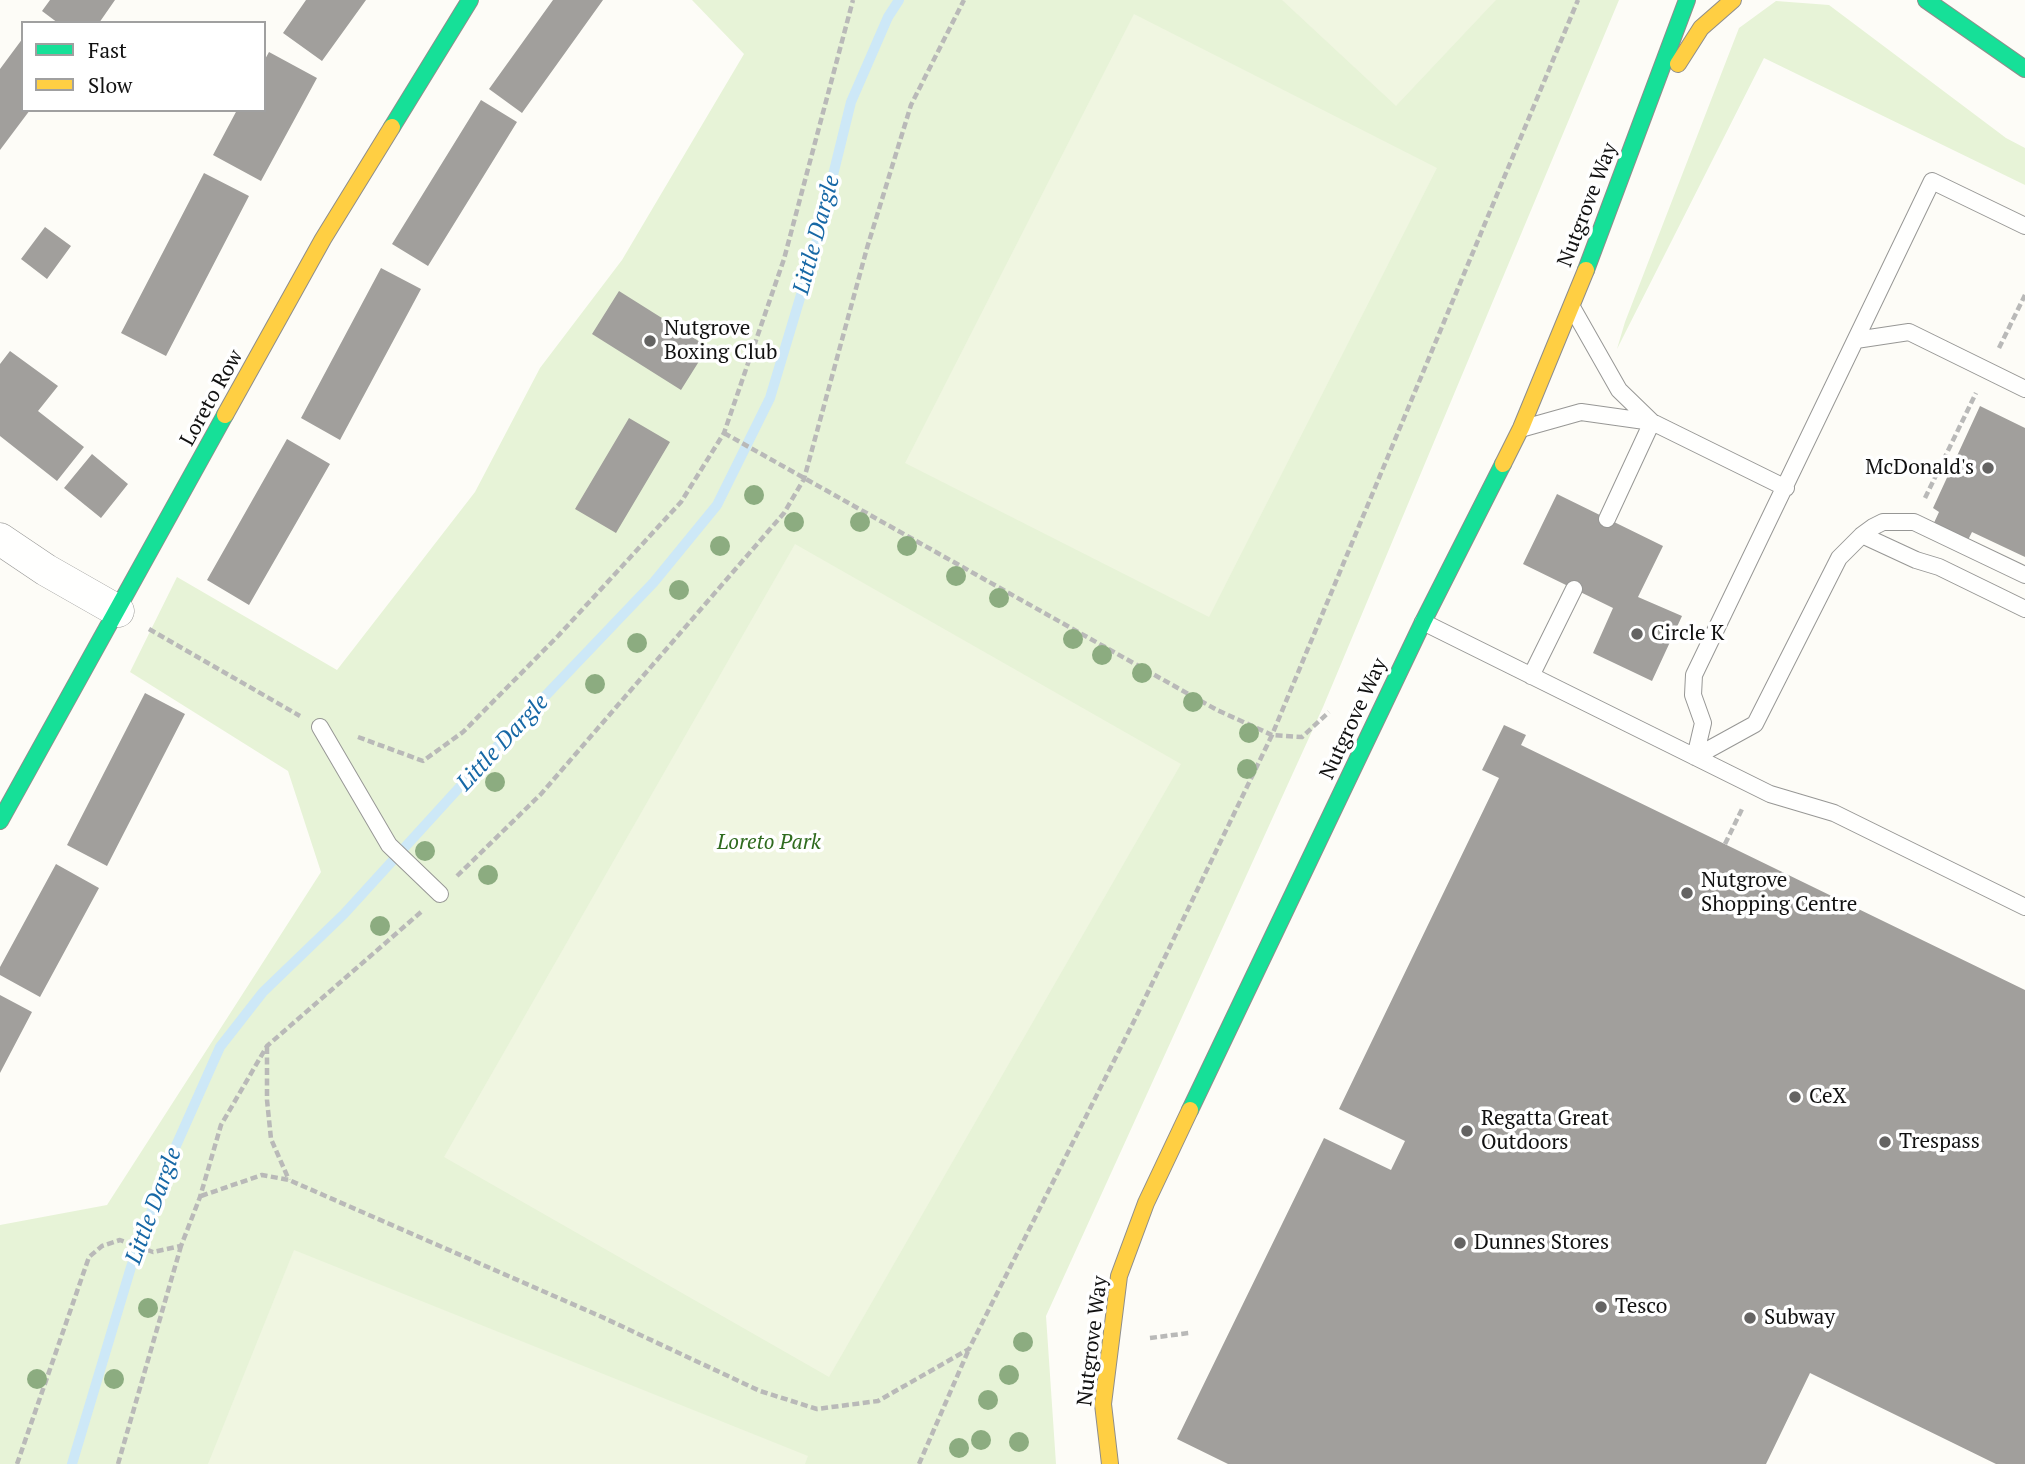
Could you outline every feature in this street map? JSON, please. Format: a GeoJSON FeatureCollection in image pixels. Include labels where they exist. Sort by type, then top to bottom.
{"type":"FeatureCollection","features":[{"type":"Feature","properties":{"kind":"street","name":"Loreto Row"},"geometry":{"type":"LineString","coordinates":[[0,821],[323,239],[470,0]]}},
{"type":"Feature","properties":{"kind":"street","name":"Nutgrove Way"},"geometry":{"type":"LineString","coordinates":[[1110,1464],[1103,1404],[1119,1276],[1146,1203],[1423,622],[1521,428],[1572,307],[1687,0]]}},
{"type":"Feature","properties":{"kind":"street"},"geometry":{"type":"LineString","coordinates":[[1644,117],[1701,27],[1733,0]]}},
{"type":"Feature","properties":{"kind":"street"},"geometry":{"type":"LineString","coordinates":[[1926,0],[2025,69]]}},
{"type":"Feature","properties":{"kind":"street"},"geometry":{"type":"LineString","coordinates":[[0,539],[46,570],[118,611]]}},
{"type":"Feature","properties":{"kind":"lane"},"geometry":{"type":"LineString","coordinates":[[1695,757],[1703,723],[1693,695],[1694,675],[1932,181],[2025,226]]}},
{"type":"Feature","properties":{"kind":"lane"},"geometry":{"type":"LineString","coordinates":[[1572,307],[1619,390],[1652,422],[1786,488]]}},
{"type":"Feature","properties":{"kind":"lane"},"geometry":{"type":"LineString","coordinates":[[1856,340],[1909,332],[2025,389]]}},
{"type":"Feature","properties":{"kind":"lane"},"geometry":{"type":"LineString","coordinates":[[1521,428],[1581,412],[1652,422]]}},
{"type":"Feature","properties":{"kind":"lane"},"geometry":{"type":"LineString","coordinates":[[1607,519],[1652,422]]}},
{"type":"Feature","properties":{"kind":"lane"},"geometry":{"type":"LineString","coordinates":[[1695,757],[1755,724],[1839,558],[1862,535],[1883,522],[1914,522],[2025,575]]}},
{"type":"Feature","properties":{"kind":"lane"},"geometry":{"type":"LineString","coordinates":[[1862,535],[1951,573],[2025,609]]}},
{"type":"Feature","properties":{"kind":"lane"},"geometry":{"type":"LineString","coordinates":[[1531,676],[1574,589]]}},
{"type":"Feature","properties":{"kind":"lane"},"geometry":{"type":"LineString","coordinates":[[1423,622],[1770,794],[1834,813],[2025,907]]}},
{"type":"Feature","properties":{"kind":"lane"},"geometry":{"type":"LineString","coordinates":[[320,727],[390,845],[440,894]]}},
{"type":"Feature","properties":{"kind":"path"},"geometry":{"type":"LineString","coordinates":[[118,611],[320,727],[363,738],[423,761],[463,732],[558,636],[681,502],[724,433],[784,259],[853,0]]}},
{"type":"Feature","properties":{"kind":"path"},"geometry":{"type":"LineString","coordinates":[[118,1464],[181,1246],[200,1197],[221,1125],[267,1046],[440,894],[541,794],[784,513],[804,479],[867,248],[911,105],[964,0]]}},
{"type":"Feature","properties":{"kind":"path"},"geometry":{"type":"LineString","coordinates":[[919,1464],[969,1349],[1141,1006],[1272,736],[1578,0]]}},
{"type":"Feature","properties":{"kind":"path"},"geometry":{"type":"LineString","coordinates":[[1914,522],[2025,295]]}},
{"type":"Feature","properties":{"kind":"path"},"geometry":{"type":"LineString","coordinates":[[724,433],[1217,709],[1272,736],[1302,737],[1329,712]]}},
{"type":"Feature","properties":{"kind":"path"},"geometry":{"type":"LineString","coordinates":[[267,1046],[267,1100],[271,1139],[289,1180]]}},
{"type":"Feature","properties":{"kind":"path"},"geometry":{"type":"LineString","coordinates":[[200,1197],[262,1175],[289,1180],[589,1312],[760,1391],[817,1409],[878,1401],[969,1349]]}},
{"type":"Feature","properties":{"kind":"path"},"geometry":{"type":"LineString","coordinates":[[17,1464],[89,1257],[102,1246],[120,1240],[153,1252],[181,1246]]}},
{"type":"Feature","properties":{"kind":"path"},"geometry":{"type":"LineString","coordinates":[[1142,1337],[1189,1333]]}},
{"type":"Feature","properties":{"kind":"green space","name":"Loreto Park"},"geometry":{"type":"Polygon","coordinates":[[[692,0],[1619,0],[1323,707],[1046,1316],[1056,1464],[0,1464],[0,1225],[107,1205],[321,872],[288,771],[130,672],[177,577],[337,670],[475,492],[540,368],[622,260],[744,54],[692,0]]]}},
{"type":"Feature","properties":{"kind":"green space"},"geometry":{"type":"Polygon","coordinates":[[[1282,0],[1496,0],[1396,106],[1282,0]]]}},
{"type":"Feature","properties":{"kind":"green space"},"geometry":{"type":"Polygon","coordinates":[[[1776,1],[1829,5],[2006,138],[2025,148],[2025,185],[1764,58],[1617,349],[1625,322],[1739,28],[1776,1]]]}},
{"type":"Feature","properties":{"kind":"green space"},"geometry":{"type":"Polygon","coordinates":[[[1134,14],[1437,168],[1209,617],[905,463],[1134,14]]]}},
{"type":"Feature","properties":{"kind":"green space"},"geometry":{"type":"Polygon","coordinates":[[[795,544],[1181,764],[829,1377],[444,1157],[795,544]]]}},
{"type":"Feature","properties":{"kind":"green space"},"geometry":{"type":"Polygon","coordinates":[[[294,1250],[808,1456],[805,1464],[208,1464],[294,1250]]]}},
{"type":"Feature","properties":{"kind":"building"},"geometry":{"type":"Polygon","coordinates":[[[50,0],[115,0],[100,21],[55,21],[42,11],[50,0]]]}},
{"type":"Feature","properties":{"kind":"building"},"geometry":{"type":"Polygon","coordinates":[[[306,0],[366,0],[322,61],[283,33],[306,0]]]}},
{"type":"Feature","properties":{"kind":"building"},"geometry":{"type":"Polygon","coordinates":[[[553,0],[603,0],[522,113],[489,89],[553,0]]]}},
{"type":"Feature","properties":{"kind":"building"},"geometry":{"type":"Polygon","coordinates":[[[21,41],[21,112],[28,112],[0,150],[0,69],[21,41]]]}},
{"type":"Feature","properties":{"kind":"building"},"geometry":{"type":"Polygon","coordinates":[[[269,52],[317,78],[261,181],[213,155],[236,112],[266,112],[266,57],[269,52]]]}},
{"type":"Feature","properties":{"kind":"building"},"geometry":{"type":"Polygon","coordinates":[[[481,100],[517,122],[428,266],[392,244],[481,100]]]}},
{"type":"Feature","properties":{"kind":"building"},"geometry":{"type":"Polygon","coordinates":[[[204,173],[249,196],[166,356],[121,333],[204,173]]]}},
{"type":"Feature","properties":{"kind":"building"},"geometry":{"type":"Polygon","coordinates":[[[45,227],[71,246],[47,279],[21,259],[45,227]]]}},
{"type":"Feature","properties":{"kind":"building"},"geometry":{"type":"Polygon","coordinates":[[[381,268],[421,289],[340,440],[301,418],[381,268]]]}},
{"type":"Feature","properties":{"kind":"building","name":"Nutgrove Boxing Club"},"geometry":{"type":"Polygon","coordinates":[[[619,291],[708,347],[681,390],[592,334],[619,291]]]}},
{"type":"Feature","properties":{"kind":"building"},"geometry":{"type":"Polygon","coordinates":[[[10,351],[58,386],[38,411],[84,447],[57,481],[0,436],[0,364],[10,351]]]}},
{"type":"Feature","properties":{"kind":"building","name":"McDonald's"},"geometry":{"type":"Polygon","coordinates":[[[1980,406],[2025,428],[2025,557],[1972,532],[1967,542],[1933,525],[1939,512],[1933,508],[1980,406]]]}},
{"type":"Feature","properties":{"kind":"building"},"geometry":{"type":"Polygon","coordinates":[[[629,418],[670,442],[616,533],[575,509],[629,418]]]}},
{"type":"Feature","properties":{"kind":"building"},"geometry":{"type":"Polygon","coordinates":[[[287,439],[330,464],[249,605],[207,580],[287,439]]]}},
{"type":"Feature","properties":{"kind":"building"},"geometry":{"type":"Polygon","coordinates":[[[92,454],[128,484],[101,518],[64,488],[92,454]]]}},
{"type":"Feature","properties":{"kind":"building"},"geometry":{"type":"Polygon","coordinates":[[[1557,494],[1663,546],[1638,597],[1682,616],[1652,681],[1593,653],[1613,608],[1523,564],[1557,494]]]}},
{"type":"Feature","properties":{"kind":"building"},"geometry":{"type":"Polygon","coordinates":[[[145,693],[185,714],[107,866],[67,845],[145,693]]]}},
{"type":"Feature","properties":{"kind":"building"},"geometry":{"type":"Polygon","coordinates":[[[1504,725],[1526,735],[1521,745],[2025,990],[2025,1464],[1996,1464],[1810,1373],[1766,1464],[1228,1464],[1177,1439],[1324,1138],[1391,1170],[1405,1141],[1339,1109],[1499,778],[1482,770],[1504,725]]]}},
{"type":"Feature","properties":{"kind":"building"},"geometry":{"type":"Polygon","coordinates":[[[56,864],[99,888],[40,997],[0,975],[0,967],[56,864]]]}},
{"type":"Feature","properties":{"kind":"building"},"geometry":{"type":"Polygon","coordinates":[[[0,995],[32,1012],[0,1073],[0,995]]]}},
{"type":"Feature","properties":{"kind":"waterway","name":"Little Dargle"},"geometry":{"type":"LineString","coordinates":[[72,1464],[131,1267],[175,1148],[220,1047],[263,992],[344,914],[488,756],[654,582],[717,505],[770,398],[815,248],[851,102],[888,17],[899,0]]}},
{"type":"Feature","properties":{"kind":"traffic: fast"},"geometry":{"type":"LineString","coordinates":[[392,127],[470,0]]}},
{"type":"Feature","properties":{"kind":"traffic: fast"},"geometry":{"type":"LineString","coordinates":[[1586,270],[1687,0]]}},
{"type":"Feature","properties":{"kind":"traffic: fast"},"geometry":{"type":"LineString","coordinates":[[1926,0],[2025,69]]}},
{"type":"Feature","properties":{"kind":"traffic: fast"},"geometry":{"type":"LineString","coordinates":[[0,821],[225,415]]}},
{"type":"Feature","properties":{"kind":"traffic: fast"},"geometry":{"type":"LineString","coordinates":[[1190,1110],[1423,622],[1503,464]]}},
{"type":"Feature","properties":{"kind":"traffic: slow"},"geometry":{"type":"LineString","coordinates":[[1678,64],[1701,28],[1733,0]]}},
{"type":"Feature","properties":{"kind":"traffic: slow"},"geometry":{"type":"LineString","coordinates":[[225,415],[323,239],[392,127]]}},
{"type":"Feature","properties":{"kind":"traffic: slow"},"geometry":{"type":"LineString","coordinates":[[1503,464],[1521,428],[1586,270]]}},
{"type":"Feature","properties":{"kind":"traffic: slow"},"geometry":{"type":"LineString","coordinates":[[1110,1464],[1103,1404],[1119,1276],[1146,1203],[1190,1110]]}},
{"type":"Feature","properties":{"kind":"place","name":"Nutgrove Boxing Club"},"geometry":{"type":"Point","coordinates":[650,341]}},
{"type":"Feature","properties":{"kind":"place","name":"McDonald's"},"geometry":{"type":"Point","coordinates":[1988,468]}},
{"type":"Feature","properties":{"kind":"place","name":"Circle K"},"geometry":{"type":"Point","coordinates":[1637,634]}},
{"type":"Feature","properties":{"kind":"place","name":"Nutgrove Shopping Centre"},"geometry":{"type":"Point","coordinates":[1687,893]}},
{"type":"Feature","properties":{"kind":"place","name":"CeX"},"geometry":{"type":"Point","coordinates":[1795,1097]}},
{"type":"Feature","properties":{"kind":"place","name":"Regatta Great Outdoors"},"geometry":{"type":"Point","coordinates":[1467,1131]}},
{"type":"Feature","properties":{"kind":"place","name":"Trespass"},"geometry":{"type":"Point","coordinates":[1885,1142]}},
{"type":"Feature","properties":{"kind":"place","name":"Dunnes Stores"},"geometry":{"type":"Point","coordinates":[1460,1243]}},
{"type":"Feature","properties":{"kind":"place","name":"Tesco"},"geometry":{"type":"Point","coordinates":[1601,1307]}},
{"type":"Feature","properties":{"kind":"place","name":"Subway"},"geometry":{"type":"Point","coordinates":[1750,1318]}}]}
